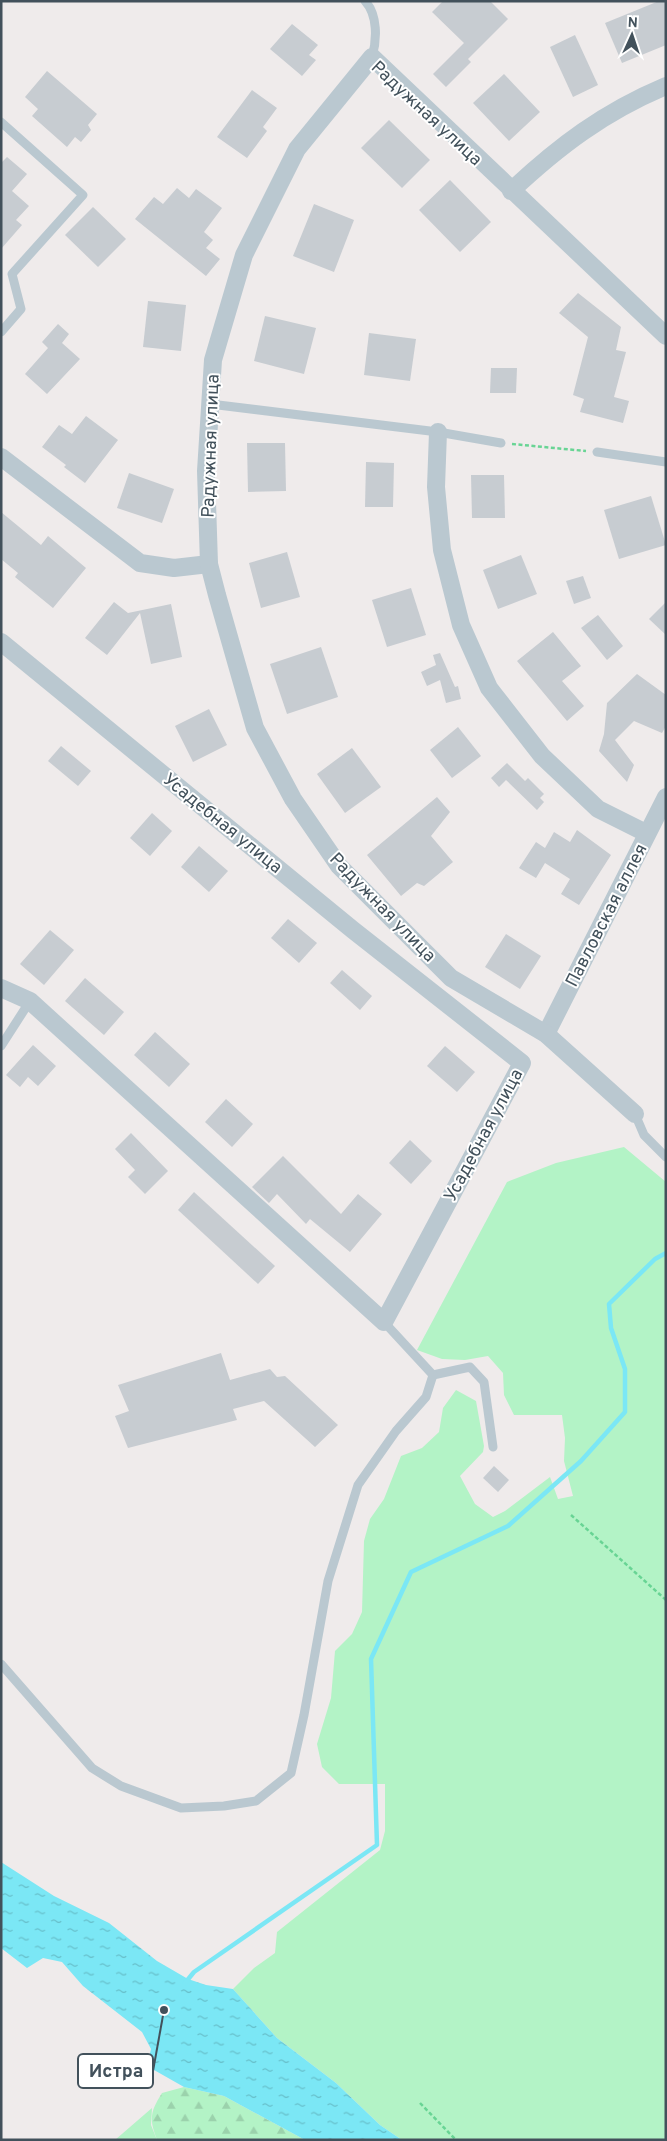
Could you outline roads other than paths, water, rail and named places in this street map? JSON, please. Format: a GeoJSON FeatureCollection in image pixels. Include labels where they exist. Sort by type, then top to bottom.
{"type":"FeatureCollection","features":[{"type":"Feature","properties":{"kind":"street","name":"Радужная улица"},"geometry":{"type":"LineString","coordinates":[[635,1114],[546,1034],[451,978],[339,866],[293,799],[255,728],[209,564],[206,471],[213,360],[244,255],[297,149],[372,57],[511,191],[666,336]]}},
{"type":"Feature","properties":{"kind":"street"},"geometry":{"type":"LineString","coordinates":[[511,191],[549,155],[591,124],[637,98],[666,86]]}},
{"type":"Feature","properties":{"kind":"street"},"geometry":{"type":"LineString","coordinates":[[438,432],[436,487],[442,550],[461,625],[489,688],[542,756],[598,810],[646,834]]}},
{"type":"Feature","properties":{"kind":"street"},"geometry":{"type":"LineString","coordinates":[[1,457],[140,563],[174,568],[209,564]]}},
{"type":"Feature","properties":{"kind":"street","name":"Усадебная улица"},"geometry":{"type":"LineString","coordinates":[[1,642],[353,930],[522,1063],[384,1322]]}},
{"type":"Feature","properties":{"kind":"street","name":"Павловская аллея"},"geometry":{"type":"LineString","coordinates":[[546,1034],[666,797]]}},
{"type":"Feature","properties":{"kind":"street"},"geometry":{"type":"LineString","coordinates":[[1,988],[30,1001],[384,1322]]}},
{"type":"Feature","properties":{"kind":"lane"},"geometry":{"type":"LineString","coordinates":[[365,1],[370,6],[374,24],[375,42],[372,57]]}},
{"type":"Feature","properties":{"kind":"lane"},"geometry":{"type":"LineString","coordinates":[[1,122],[84,195],[12,274],[21,309],[1,332]]}},
{"type":"Feature","properties":{"kind":"lane"},"geometry":{"type":"LineString","coordinates":[[210,404],[438,432],[501,443]]}},
{"type":"Feature","properties":{"kind":"lane"},"geometry":{"type":"LineString","coordinates":[[597,452],[666,462]]}},
{"type":"Feature","properties":{"kind":"lane"},"geometry":{"type":"LineString","coordinates":[[1,1046],[30,1001]]}},
{"type":"Feature","properties":{"kind":"lane"},"geometry":{"type":"LineString","coordinates":[[635,1114],[644,1135],[666,1157]]}},
{"type":"Feature","properties":{"kind":"lane"},"geometry":{"type":"LineString","coordinates":[[384,1322],[433,1375]]}},
{"type":"Feature","properties":{"kind":"lane"},"geometry":{"type":"LineString","coordinates":[[433,1375],[470,1367],[484,1382],[492,1447]]}},
{"type":"Feature","properties":{"kind":"lane"},"geometry":{"type":"LineString","coordinates":[[1,1664],[92,1768],[121,1786],[181,1808],[224,1806],[256,1801],[290,1772],[304,1715],[328,1581],[358,1486],[396,1431],[426,1397],[433,1375]]}},
{"type":"Feature","properties":{"kind":"water"},"geometry":{"type":"Polygon","coordinates":[[[1,1862],[54,1896],[109,1923],[157,1961],[188,1979],[206,1985],[233,1989],[277,2038],[336,2083],[380,2125],[402,2140],[305,2140],[224,2096],[184,2087],[147,2066],[151,2049],[142,2032],[83,1986],[62,1962],[43,1958],[27,1968],[1,1948],[1,1862]]]}},
{"type":"Feature","properties":{"kind":"waterway"},"geometry":{"type":"LineString","coordinates":[[185,1983],[194,1972],[377,1845],[371,1659],[411,1572],[508,1526],[581,1461],[625,1412],[625,1369],[611,1328],[609,1304],[655,1259],[666,1253]]}},
{"type":"Feature","properties":{"kind":"place","name":"Истра"},"geometry":{"type":"Point","coordinates":[164,2010]}}]}
